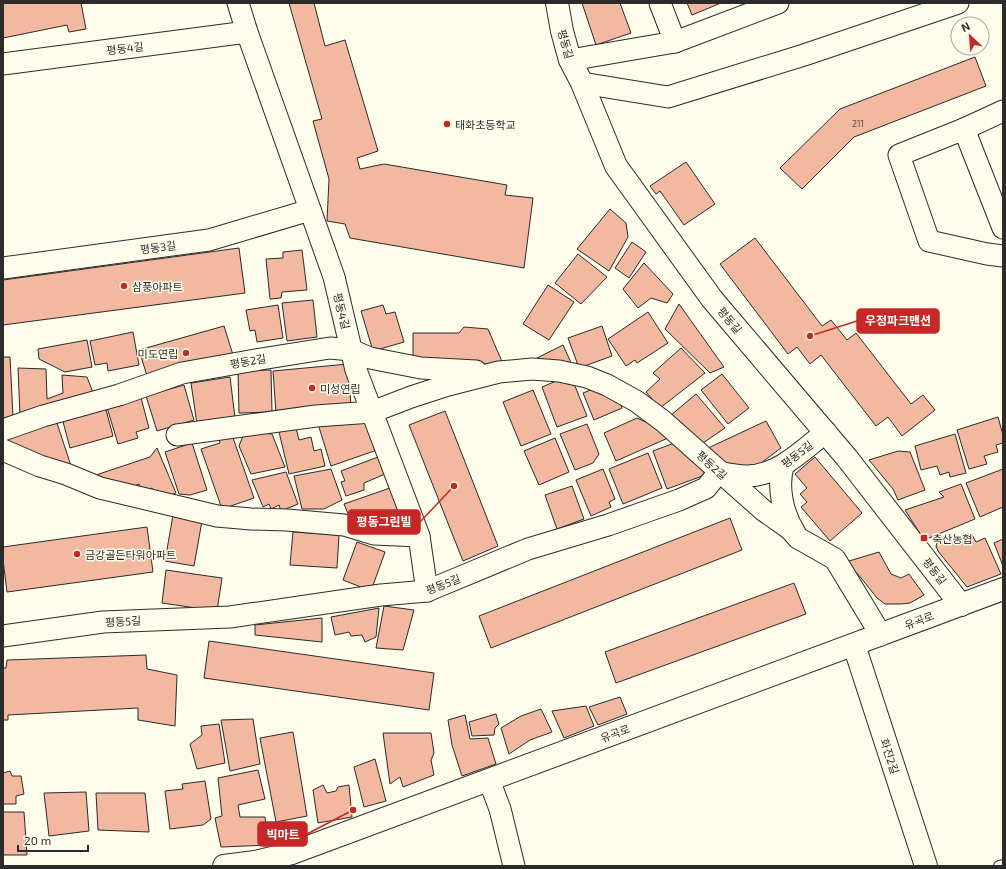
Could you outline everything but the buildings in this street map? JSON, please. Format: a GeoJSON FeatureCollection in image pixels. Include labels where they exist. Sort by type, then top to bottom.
{"type":"FeatureCollection","features":[{"type":"Feature","properties":{"kind":"street","name":"평동4길"},"geometry":{"type":"LineString","coordinates":[[238,3],[334,277],[356,370],[420,536],[427,592]]}},
{"type":"Feature","properties":{"kind":"street","name":"평동길"},"geometry":{"type":"LineString","coordinates":[[557,3],[570,60],[582,83],[616,166],[712,299],[826,432],[961,605]]}},
{"type":"Feature","properties":{"kind":"street"},"geometry":{"type":"LineString","coordinates":[[660,3],[675,42]]}},
{"type":"Feature","properties":{"kind":"street"},"geometry":{"type":"LineString","coordinates":[[582,83],[668,97],[804,55],[958,3]]}},
{"type":"Feature","properties":{"kind":"street"},"geometry":{"type":"LineString","coordinates":[[570,60],[675,42],[774,4]]}},
{"type":"Feature","properties":{"kind":"street","name":"평동4길"},"geometry":{"type":"LineString","coordinates":[[3,64],[247,32]]}},
{"type":"Feature","properties":{"kind":"street"},"geometry":{"type":"LineString","coordinates":[[1003,111],[964,129],[899,155],[929,241],[987,254],[1003,256]]}},
{"type":"Feature","properties":{"kind":"street"},"geometry":{"type":"LineString","coordinates":[[964,129],[1003,228]]}},
{"type":"Feature","properties":{"kind":"street","name":"평동3길"},"geometry":{"type":"LineString","coordinates":[[3,268],[209,240],[310,210]]}},
{"type":"Feature","properties":{"kind":"street","name":"평동2길"},"geometry":{"type":"LineString","coordinates":[[3,430],[44,416],[119,395],[182,373],[261,358],[330,348],[351,350],[370,358],[421,368],[499,372],[532,369],[559,371],[587,377],[636,401],[663,421],[719,472],[763,510],[790,529],[798,538],[835,559],[881,635]]}},
{"type":"Feature","properties":{"kind":"street","name":"평동2길"},"geometry":{"type":"LineString","coordinates":[[177,435],[316,416],[372,412],[426,392],[499,372]]}},
{"type":"Feature","properties":{"kind":"street","name":"평동5길"},"geometry":{"type":"LineString","coordinates":[[3,636],[103,622],[230,617],[381,595],[427,592],[528,549],[608,525],[680,500],[706,488],[719,472],[747,476],[768,472],[783,466],[826,432]]}},
{"type":"Feature","properties":{"kind":"street"},"geometry":{"type":"LineString","coordinates":[[3,450],[40,466],[66,474],[100,488],[217,516],[344,525],[374,534],[420,536]]}},
{"type":"Feature","properties":{"kind":"street"},"geometry":{"type":"LineString","coordinates":[[783,466],[780,483],[782,497],[789,523],[798,538]]}},
{"type":"Feature","properties":{"kind":"street","name":"유곡로"},"geometry":{"type":"LineString","coordinates":[[224,866],[255,862],[292,853],[1003,589]]}},
{"type":"Feature","properties":{"kind":"street","name":"화진2길"},"geometry":{"type":"LineString","coordinates":[[854,645],[926,866]]}},
{"type":"Feature","properties":{"kind":"street"},"geometry":{"type":"LineString","coordinates":[[489,780],[500,809],[514,866]]}},
{"type":"Feature","properties":{"kind":"lane"},"geometry":{"type":"LineString","coordinates":[[999,866],[1003,865]]}},
{"type":"Feature","properties":{"kind":"place","name":"태화초등학교"},"geometry":{"type":"Point","coordinates":[447,124]}},
{"type":"Feature","properties":{"kind":"place","name":"삼풍아파트"},"geometry":{"type":"Point","coordinates":[124,286]}},
{"type":"Feature","properties":{"kind":"place","name":"우정파크맨션"},"geometry":{"type":"Point","coordinates":[810,336]}},
{"type":"Feature","properties":{"kind":"place","name":"미도연립"},"geometry":{"type":"Point","coordinates":[186,353]}},
{"type":"Feature","properties":{"kind":"place","name":"미성연립"},"geometry":{"type":"Point","coordinates":[312,388]}},
{"type":"Feature","properties":{"kind":"place","name":"평동그린빌"},"geometry":{"type":"Point","coordinates":[454,486]}},
{"type":"Feature","properties":{"kind":"place","name":"축산농협"},"geometry":{"type":"Point","coordinates":[924,538]}},
{"type":"Feature","properties":{"kind":"place","name":"금강골든타워아파트"},"geometry":{"type":"Point","coordinates":[77,554]}},
{"type":"Feature","properties":{"kind":"place","name":"빅마트"},"geometry":{"type":"Point","coordinates":[353,810]}}]}
